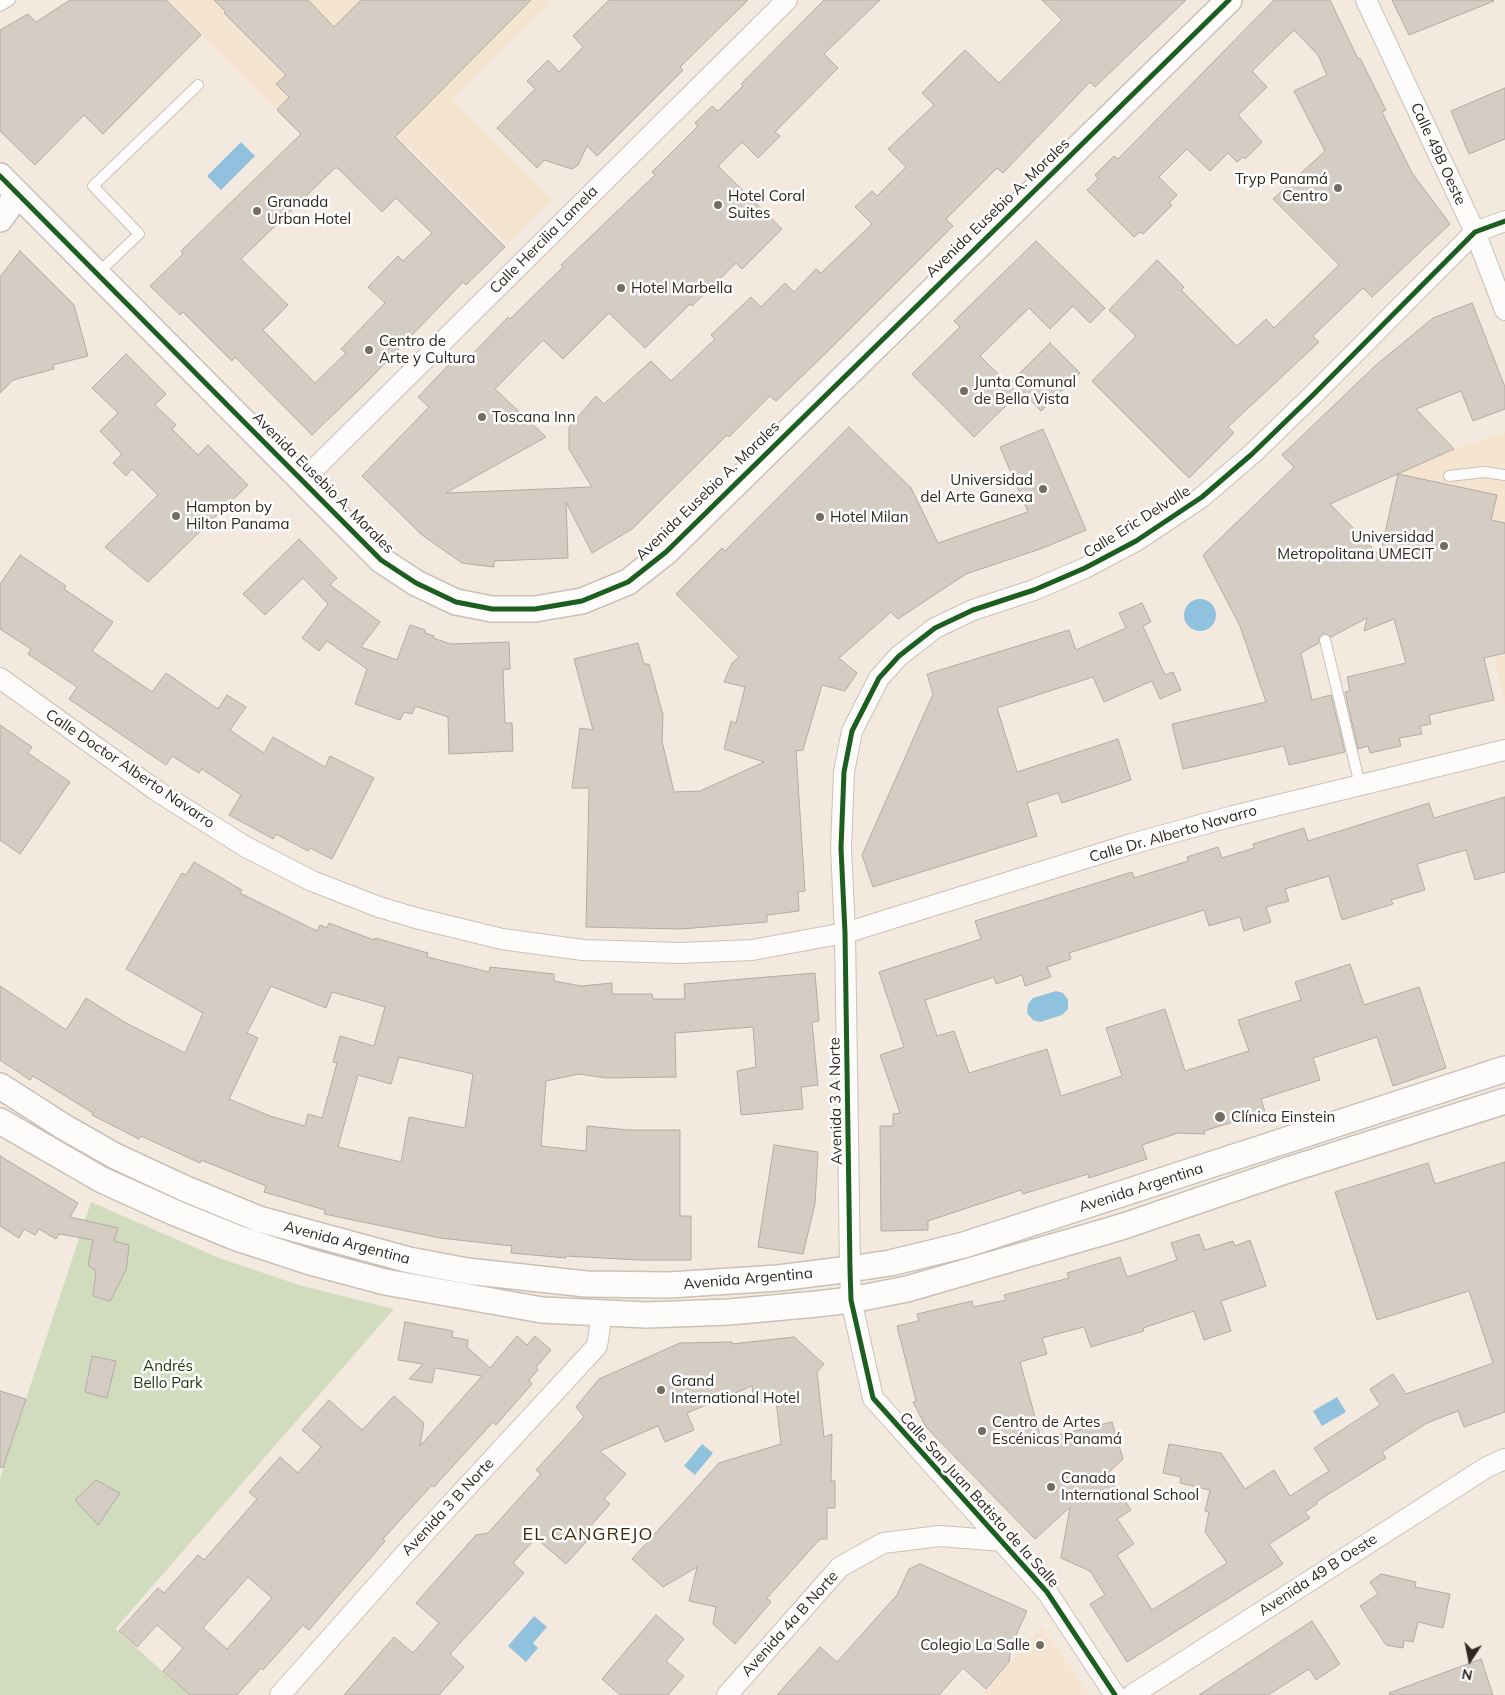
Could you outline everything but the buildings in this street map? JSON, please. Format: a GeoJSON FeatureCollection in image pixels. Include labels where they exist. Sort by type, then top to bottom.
{"type":"FeatureCollection","features":[{"type":"Feature","properties":{"kind":"street","name":"Calle Hercilia Lamela"},"geometry":{"type":"LineString","coordinates":[[302,481],[787,0]]}},
{"type":"Feature","properties":{"kind":"street","name":"Avenida Eusebio A. Morales"},"geometry":{"type":"LineString","coordinates":[[0,176],[381,560],[416,584],[456,602],[492,609],[535,609],[582,601],[628,582],[666,552],[1229,0]]}},
{"type":"Feature","properties":{"kind":"street","name":"Calle 49B Oeste"},"geometry":{"type":"LineString","coordinates":[[1366,0],[1475,232],[1505,310]]}},
{"type":"Feature","properties":{"kind":"street"},"geometry":{"type":"LineString","coordinates":[[0,219],[18,194]]}},
{"type":"Feature","properties":{"kind":"street"},"geometry":{"type":"LineString","coordinates":[[1475,232],[1505,221]]}},
{"type":"Feature","properties":{"kind":"street","name":"Calle Eric Delvalle"},"geometry":{"type":"LineString","coordinates":[[845,933],[841,848],[846,760],[852,731],[880,678],[899,656],[935,628],[973,610],[1034,590],[1085,568],[1136,540],[1202,497],[1252,454],[1314,394],[1475,232]]}},
{"type":"Feature","properties":{"kind":"street","name":"Calle Doctor Alberto Navarro"},"geometry":{"type":"LineString","coordinates":[[0,678],[157,791],[246,847],[312,881],[379,907],[502,939],[582,950],[680,953],[752,950],[845,933]]}},
{"type":"Feature","properties":{"kind":"street","name":"Calle Dr. Alberto Navarro"},"geometry":{"type":"LineString","coordinates":[[845,933],[1128,845],[1505,750]]}},
{"type":"Feature","properties":{"kind":"street","name":"Avenida 3 A Norte"},"geometry":{"type":"LineString","coordinates":[[845,933],[851,1300],[872,1398]]}},
{"type":"Feature","properties":{"kind":"street","name":"Avenida Argentina"},"geometry":{"type":"LineString","coordinates":[[0,1086],[64,1127],[115,1156],[186,1190],[259,1219],[409,1260],[468,1271],[586,1284],[628,1285],[721,1283],[850,1269],[890,1263],[964,1245],[1505,1069]]}},
{"type":"Feature","properties":{"kind":"street","name":"Avenida Argentina"},"geometry":{"type":"LineString","coordinates":[[0,1121],[102,1180],[237,1238],[310,1262],[385,1282],[542,1310],[627,1315],[729,1312],[851,1300],[907,1289],[1019,1259],[1122,1227],[1244,1184],[1505,1101]]}},
{"type":"Feature","properties":{"kind":"street"},"geometry":{"type":"LineString","coordinates":[[1279,1142],[1272,1152],[1274,1160],[1279,1167],[1288,1170]]}},
{"type":"Feature","properties":{"kind":"street"},"geometry":{"type":"LineString","coordinates":[[1241,1155],[1251,1167],[1250,1176],[1244,1184]]}},
{"type":"Feature","properties":{"kind":"street"},"geometry":{"type":"LineString","coordinates":[[627,1315],[628,1285]]}},
{"type":"Feature","properties":{"kind":"street","name":"Avenida 3 B Norte"},"geometry":{"type":"LineString","coordinates":[[280,1695],[405,1554],[597,1346],[602,1314]]}},
{"type":"Feature","properties":{"kind":"street","name":"Calle San Juan Batista de la Salle"},"geometry":{"type":"LineString","coordinates":[[872,1398],[1047,1592],[1115,1695]]}},
{"type":"Feature","properties":{"kind":"street","name":"Avenida 49 B Oeste"},"geometry":{"type":"LineString","coordinates":[[1132,1695],[1486,1467],[1505,1459]]}},
{"type":"Feature","properties":{"kind":"street"},"geometry":{"type":"LineString","coordinates":[[944,1536],[966,1518],[967,1502]]}},
{"type":"Feature","properties":{"kind":"street","name":"Avenida 4a B Norte"},"geometry":{"type":"LineString","coordinates":[[727,1695],[840,1567],[883,1543],[944,1536],[1003,1541]]}},
{"type":"Feature","properties":{"kind":"lane"},"geometry":{"type":"LineString","coordinates":[[0,6],[10,0]]}},
{"type":"Feature","properties":{"kind":"lane"},"geometry":{"type":"LineString","coordinates":[[98,273],[139,234],[93,186],[198,85]]}},
{"type":"Feature","properties":{"kind":"lane"},"geometry":{"type":"LineString","coordinates":[[1449,476],[1484,472],[1505,475]]}},
{"type":"Feature","properties":{"kind":"lane"},"geometry":{"type":"LineString","coordinates":[[1325,640],[1360,785]]}},
{"type":"Feature","properties":{"kind":"shaded area"},"geometry":{"type":"Polygon","coordinates":[[[166,0],[548,0],[550,2],[452,99],[552,199],[507,244],[406,144],[358,190],[166,0]]]}},
{"type":"Feature","properties":{"kind":"shaded area","name":"Universidad Metropolitana UMECIT"},"geometry":{"type":"Polygon","coordinates":[[[1505,432],[1505,705],[1487,631],[1402,650],[1394,619],[1364,631],[1398,474],[1454,449],[1505,432]]]}},
{"type":"Feature","properties":{"kind":"shaded area","name":"Colegio La Salle"},"geometry":{"type":"Polygon","coordinates":[[[1042,1626],[1089,1695],[982,1695],[1009,1664],[1042,1626]]]}},
{"type":"Feature","properties":{"kind":"green space","name":"Andrés Bello Park"},"geometry":{"type":"Polygon","coordinates":[[[91,1202],[219,1258],[299,1285],[394,1309],[115,1629],[189,1695],[0,1695],[0,1478],[91,1202]]]}},
{"type":"Feature","properties":{"kind":"water"},"geometry":{"type":"Polygon","coordinates":[[[241,142],[255,156],[221,190],[207,176],[241,142]]]}},
{"type":"Feature","properties":{"kind":"water"},"geometry":{"type":"Polygon","coordinates":[[[1200,599],[1212,603],[1216,615],[1212,627],[1200,631],[1188,627],[1184,615],[1188,603],[1200,599]]]}},
{"type":"Feature","properties":{"kind":"water"},"geometry":{"type":"Polygon","coordinates":[[[1056,991],[1063,993],[1068,1000],[1068,1009],[1062,1015],[1040,1022],[1033,1020],[1027,1013],[1028,1004],[1033,998],[1056,991]]]}},
{"type":"Feature","properties":{"kind":"water"},"geometry":{"type":"Polygon","coordinates":[[[1337,1397],[1346,1412],[1322,1426],[1313,1411],[1337,1397]]]}},
{"type":"Feature","properties":{"kind":"water"},"geometry":{"type":"Polygon","coordinates":[[[702,1444],[713,1453],[695,1475],[684,1466],[702,1444]]]}},
{"type":"Feature","properties":{"kind":"water"},"geometry":{"type":"Polygon","coordinates":[[[534,1616],[547,1627],[533,1643],[538,1648],[526,1662],[508,1646],[534,1616]]]}},
{"type":"Feature","properties":{"kind":"cycle path"},"geometry":{"type":"LineString","coordinates":[[0,176],[381,560],[416,583],[456,602],[492,609],[535,609],[582,601],[628,582],[666,552],[1229,0]]}},
{"type":"Feature","properties":{"kind":"cycle path"},"geometry":{"type":"LineString","coordinates":[[1115,1695],[1047,1592],[873,1398],[851,1300],[850,1269],[845,933],[841,848],[844,772],[852,731],[879,678],[899,656],[935,628],[973,610],[1034,590],[1085,568],[1136,541],[1202,497],[1252,454],[1314,394],[1475,232],[1505,221]]}},
{"type":"Feature","properties":{"kind":"place","name":"Tryp Panamá Centro"},"geometry":{"type":"Point","coordinates":[1338,188]}},
{"type":"Feature","properties":{"kind":"place","name":"Hotel Coral Suites"},"geometry":{"type":"Point","coordinates":[718,205]}},
{"type":"Feature","properties":{"kind":"place","name":"Granada Urban Hotel"},"geometry":{"type":"Point","coordinates":[257,211]}},
{"type":"Feature","properties":{"kind":"place","name":"Hotel Marbella"},"geometry":{"type":"Point","coordinates":[621,288]}},
{"type":"Feature","properties":{"kind":"place","name":"Centro de Arte y Cultura"},"geometry":{"type":"Point","coordinates":[369,350]}},
{"type":"Feature","properties":{"kind":"place","name":"Junta Comunal de Bella Vista"},"geometry":{"type":"Point","coordinates":[964,391]}},
{"type":"Feature","properties":{"kind":"place","name":"Toscana Inn"},"geometry":{"type":"Point","coordinates":[482,417]}},
{"type":"Feature","properties":{"kind":"place","name":"Universidad del Arte Ganexa"},"geometry":{"type":"Point","coordinates":[1043,489]}},
{"type":"Feature","properties":{"kind":"place","name":"Hampton by Hilton Panama"},"geometry":{"type":"Point","coordinates":[176,516]}},
{"type":"Feature","properties":{"kind":"place","name":"Hotel Milan"},"geometry":{"type":"Point","coordinates":[820,517]}},
{"type":"Feature","properties":{"kind":"place","name":"Universidad Metropolitana UMECIT"},"geometry":{"type":"Point","coordinates":[1444,546]}},
{"type":"Feature","properties":{"kind":"place","name":"Clínica Einstein"},"geometry":{"type":"Point","coordinates":[1220,1117]}},
{"type":"Feature","properties":{"kind":"place","name":"Grand International Hotel"},"geometry":{"type":"Point","coordinates":[661,1390]}},
{"type":"Feature","properties":{"kind":"place","name":"Centro de Artes Escénicas Panamá"},"geometry":{"type":"Point","coordinates":[982,1431]}},
{"type":"Feature","properties":{"kind":"place","name":"Canada International School"},"geometry":{"type":"Point","coordinates":[1051,1487]}},
{"type":"Feature","properties":{"kind":"place","name":"Colegio La Salle"},"geometry":{"type":"Point","coordinates":[1040,1645]}},
{"type":"Feature","properties":{"kind":"district","name":"EL CANGREJO"},"geometry":{"type":"Point","coordinates":[588,1535]}}]}
